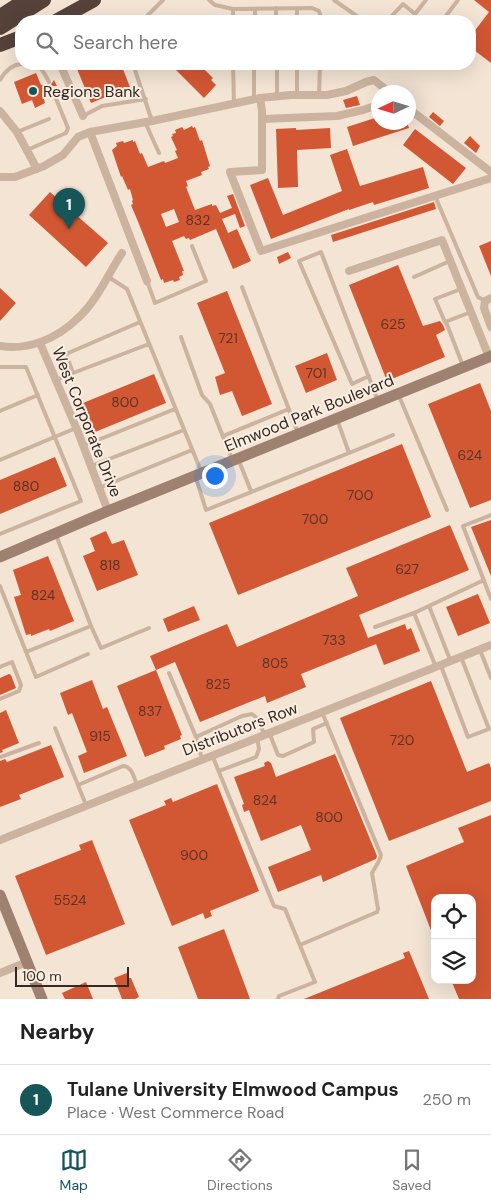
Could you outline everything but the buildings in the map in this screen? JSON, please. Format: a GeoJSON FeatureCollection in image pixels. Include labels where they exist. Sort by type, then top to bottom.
{"type":"FeatureCollection","features":[{"type":"Feature","properties":{"kind":"highway"},"geometry":{"type":"LineString","coordinates":[[0,16],[25,0]]}},
{"type":"Feature","properties":{"kind":"highway"},"geometry":{"type":"LineString","coordinates":[[20,15],[44,0]]}},
{"type":"Feature","properties":{"kind":"highway"},"geometry":{"type":"LineString","coordinates":[[62,15],[81,0]]}},
{"type":"Feature","properties":{"kind":"highway"},"geometry":{"type":"LineString","coordinates":[[65,15],[94,0]]}},
{"type":"Feature","properties":{"kind":"highway"},"geometry":{"type":"LineString","coordinates":[[0,28],[15,18]]}},
{"type":"Feature","properties":{"kind":"highway"},"geometry":{"type":"LineString","coordinates":[[0,45],[15,39]]}},
{"type":"Feature","properties":{"kind":"street"},"geometry":{"type":"LineString","coordinates":[[63,70],[83,116]]}},
{"type":"Feature","properties":{"kind":"street"},"geometry":{"type":"LineString","coordinates":[[0,177],[15,177],[37,169],[63,155],[78,137],[90,132],[257,99],[277,96],[319,95],[346,91],[374,80],[380,85]]}},
{"type":"Feature","properties":{"kind":"street"},"geometry":{"type":"LineString","coordinates":[[257,99],[262,119],[262,170],[230,172],[261,251],[491,178]]}},
{"type":"Feature","properties":{"kind":"street"},"geometry":{"type":"LineString","coordinates":[[262,119],[337,116],[371,107]]}},
{"type":"Feature","properties":{"kind":"street"},"geometry":{"type":"LineString","coordinates":[[0,111],[17,132],[37,169]]}},
{"type":"Feature","properties":{"kind":"street"},"geometry":{"type":"LineString","coordinates":[[416,114],[491,172]]}},
{"type":"Feature","properties":{"kind":"street"},"geometry":{"type":"LineString","coordinates":[[90,132],[147,281]]}},
{"type":"Feature","properties":{"kind":"street"},"geometry":{"type":"LineString","coordinates":[[349,270],[442,240],[490,356]]}},
{"type":"Feature","properties":{"kind":"street"},"geometry":{"type":"LineString","coordinates":[[0,346],[24,347],[40,343],[78,318],[93,300],[122,254]]}},
{"type":"Feature","properties":{"kind":"street"},"geometry":{"type":"LineString","coordinates":[[488,299],[484,308],[491,327]]}},
{"type":"Feature","properties":{"kind":"street","name":"West Corporate Drive"},"geometry":{"type":"LineString","coordinates":[[40,343],[76,428],[108,512]]}},
{"type":"Feature","properties":{"kind":"street","name":"Elmwood Park Boulevard"},"geometry":{"type":"LineString","coordinates":[[0,557],[490,356]]}},
{"type":"Feature","properties":{"kind":"street","name":"Distributors Row"},"geometry":{"type":"LineString","coordinates":[[0,840],[491,645]]}},
{"type":"Feature","properties":{"kind":"street"},"geometry":{"type":"LineString","coordinates":[[0,895],[42,999]]}},
{"type":"Feature","properties":{"kind":"street"},"geometry":{"type":"LineString","coordinates":[[0,971],[27,962]]}},
{"type":"Feature","properties":{"kind":"lane"},"geometry":{"type":"LineString","coordinates":[[149,15],[163,0]]}},
{"type":"Feature","properties":{"kind":"lane"},"geometry":{"type":"LineString","coordinates":[[209,0],[215,5],[233,9],[312,8],[319,10],[320,15]]}},
{"type":"Feature","properties":{"kind":"lane"},"geometry":{"type":"LineString","coordinates":[[334,0],[355,15]]}},
{"type":"Feature","properties":{"kind":"lane"},"geometry":{"type":"LineString","coordinates":[[394,15],[404,4],[415,14],[426,0]]}},
{"type":"Feature","properties":{"kind":"lane"},"geometry":{"type":"LineString","coordinates":[[447,15],[458,0]]}},
{"type":"Feature","properties":{"kind":"lane"},"geometry":{"type":"LineString","coordinates":[[255,8],[255,15]]}},
{"type":"Feature","properties":{"kind":"lane"},"geometry":{"type":"LineString","coordinates":[[276,8],[276,15]]}},
{"type":"Feature","properties":{"kind":"lane"},"geometry":{"type":"LineString","coordinates":[[297,8],[297,15]]}},
{"type":"Feature","properties":{"kind":"lane"},"geometry":{"type":"LineString","coordinates":[[233,9],[233,15]]}},
{"type":"Feature","properties":{"kind":"lane"},"geometry":{"type":"LineString","coordinates":[[0,80],[3,74],[15,65]]}},
{"type":"Feature","properties":{"kind":"lane"},"geometry":{"type":"LineString","coordinates":[[42,70],[49,82]]}},
{"type":"Feature","properties":{"kind":"lane"},"geometry":{"type":"LineString","coordinates":[[135,70],[146,100],[149,121],[159,153]]}},
{"type":"Feature","properties":{"kind":"lane"},"geometry":{"type":"LineString","coordinates":[[233,70],[234,104]]}},
{"type":"Feature","properties":{"kind":"lane"},"geometry":{"type":"LineString","coordinates":[[255,70],[257,99]]}},
{"type":"Feature","properties":{"kind":"lane"},"geometry":{"type":"LineString","coordinates":[[277,70],[277,96]]}},
{"type":"Feature","properties":{"kind":"lane"},"geometry":{"type":"LineString","coordinates":[[297,70],[297,95]]}},
{"type":"Feature","properties":{"kind":"lane"},"geometry":{"type":"LineString","coordinates":[[319,95],[320,70]]}},
{"type":"Feature","properties":{"kind":"lane"},"geometry":{"type":"LineString","coordinates":[[27,150],[66,133],[68,128],[52,89]]}},
{"type":"Feature","properties":{"kind":"lane"},"geometry":{"type":"LineString","coordinates":[[83,116],[102,106],[146,100]]}},
{"type":"Feature","properties":{"kind":"lane"},"geometry":{"type":"LineString","coordinates":[[17,132],[49,119]]}},
{"type":"Feature","properties":{"kind":"lane"},"geometry":{"type":"LineString","coordinates":[[435,196],[478,297],[488,299]]}},
{"type":"Feature","properties":{"kind":"lane"},"geometry":{"type":"LineString","coordinates":[[147,281],[155,303],[206,281],[192,246]]}},
{"type":"Feature","properties":{"kind":"lane"},"geometry":{"type":"LineString","coordinates":[[369,376],[352,384],[299,261],[321,252],[369,376],[378,402]]}},
{"type":"Feature","properties":{"kind":"lane"},"geometry":{"type":"LineString","coordinates":[[414,277],[450,261]]}},
{"type":"Feature","properties":{"kind":"lane"},"geometry":{"type":"LineString","coordinates":[[107,276],[127,290],[192,450],[206,510],[393,435]]}},
{"type":"Feature","properties":{"kind":"lane"},"geometry":{"type":"LineString","coordinates":[[242,287],[299,435]]}},
{"type":"Feature","properties":{"kind":"lane"},"geometry":{"type":"LineString","coordinates":[[462,289],[435,299],[464,367]]}},
{"type":"Feature","properties":{"kind":"lane"},"geometry":{"type":"LineString","coordinates":[[446,322],[471,312]]}},
{"type":"Feature","properties":{"kind":"lane"},"geometry":{"type":"LineString","coordinates":[[73,373],[66,354],[140,322]]}},
{"type":"Feature","properties":{"kind":"lane"},"geometry":{"type":"LineString","coordinates":[[181,337],[202,395],[210,404],[223,436],[251,491]]}},
{"type":"Feature","properties":{"kind":"lane"},"geometry":{"type":"LineString","coordinates":[[56,380],[149,344]]}},
{"type":"Feature","properties":{"kind":"lane"},"geometry":{"type":"LineString","coordinates":[[0,367],[26,367],[81,501],[0,534]]}},
{"type":"Feature","properties":{"kind":"lane"},"geometry":{"type":"LineString","coordinates":[[398,394],[447,510]]}},
{"type":"Feature","properties":{"kind":"lane"},"geometry":{"type":"LineString","coordinates":[[0,411],[38,395]]}},
{"type":"Feature","properties":{"kind":"lane"},"geometry":{"type":"LineString","coordinates":[[83,446],[176,409]]}},
{"type":"Feature","properties":{"kind":"lane"},"geometry":{"type":"LineString","coordinates":[[223,436],[289,409]]}},
{"type":"Feature","properties":{"kind":"lane"},"geometry":{"type":"LineString","coordinates":[[337,419],[349,452]]}},
{"type":"Feature","properties":{"kind":"lane"},"geometry":{"type":"LineString","coordinates":[[0,460],[76,428]]}},
{"type":"Feature","properties":{"kind":"lane"},"geometry":{"type":"LineString","coordinates":[[91,466],[184,430]]}},
{"type":"Feature","properties":{"kind":"lane"},"geometry":{"type":"LineString","coordinates":[[99,488],[192,450]]}},
{"type":"Feature","properties":{"kind":"lane"},"geometry":{"type":"LineString","coordinates":[[491,515],[463,526],[491,599]]}},
{"type":"Feature","properties":{"kind":"lane"},"geometry":{"type":"LineString","coordinates":[[55,534],[101,648],[148,628]]}},
{"type":"Feature","properties":{"kind":"lane"},"geometry":{"type":"LineString","coordinates":[[375,626],[414,613],[484,580]]}},
{"type":"Feature","properties":{"kind":"lane"},"geometry":{"type":"LineString","coordinates":[[0,586],[36,677],[88,654]]}},
{"type":"Feature","properties":{"kind":"lane"},"geometry":{"type":"LineString","coordinates":[[428,606],[451,662]]}},
{"type":"Feature","properties":{"kind":"lane"},"geometry":{"type":"LineString","coordinates":[[414,613],[468,737],[488,729],[461,657]]}},
{"type":"Feature","properties":{"kind":"lane"},"geometry":{"type":"LineString","coordinates":[[26,652],[91,626]]}},
{"type":"Feature","properties":{"kind":"lane"},"geometry":{"type":"LineString","coordinates":[[480,650],[489,666],[491,678]]}},
{"type":"Feature","properties":{"kind":"lane"},"geometry":{"type":"LineString","coordinates":[[0,666],[12,662],[21,685],[19,691],[0,699]]}},
{"type":"Feature","properties":{"kind":"lane"},"geometry":{"type":"LineString","coordinates":[[169,673],[196,737],[202,759]]}},
{"type":"Feature","properties":{"kind":"lane"},"geometry":{"type":"LineString","coordinates":[[300,945],[378,912],[372,873],[381,854],[322,712]]}},
{"type":"Feature","properties":{"kind":"lane"},"geometry":{"type":"LineString","coordinates":[[196,737],[242,716],[252,714],[258,719],[263,734],[278,755],[282,756],[314,742],[312,729],[327,723]]}},
{"type":"Feature","properties":{"kind":"lane"},"geometry":{"type":"LineString","coordinates":[[55,728],[86,805]]}},
{"type":"Feature","properties":{"kind":"lane"},"geometry":{"type":"LineString","coordinates":[[219,771],[256,757],[263,734]]}},
{"type":"Feature","properties":{"kind":"lane"},"geometry":{"type":"LineString","coordinates":[[0,757],[39,742]]}},
{"type":"Feature","properties":{"kind":"lane"},"geometry":{"type":"LineString","coordinates":[[212,755],[274,906],[285,909],[315,982],[279,996],[278,999]]}},
{"type":"Feature","properties":{"kind":"lane"},"geometry":{"type":"LineString","coordinates":[[78,784],[127,766],[137,785]]}},
{"type":"Feature","properties":{"kind":"place","name":"Regions Bank"},"geometry":{"type":"Point","coordinates":[33,91]}},
{"type":"Feature","properties":{"kind":"place","name":"Tulane University Elmwood Campus"},"geometry":{"type":"Point","coordinates":[69,229]}}]}
